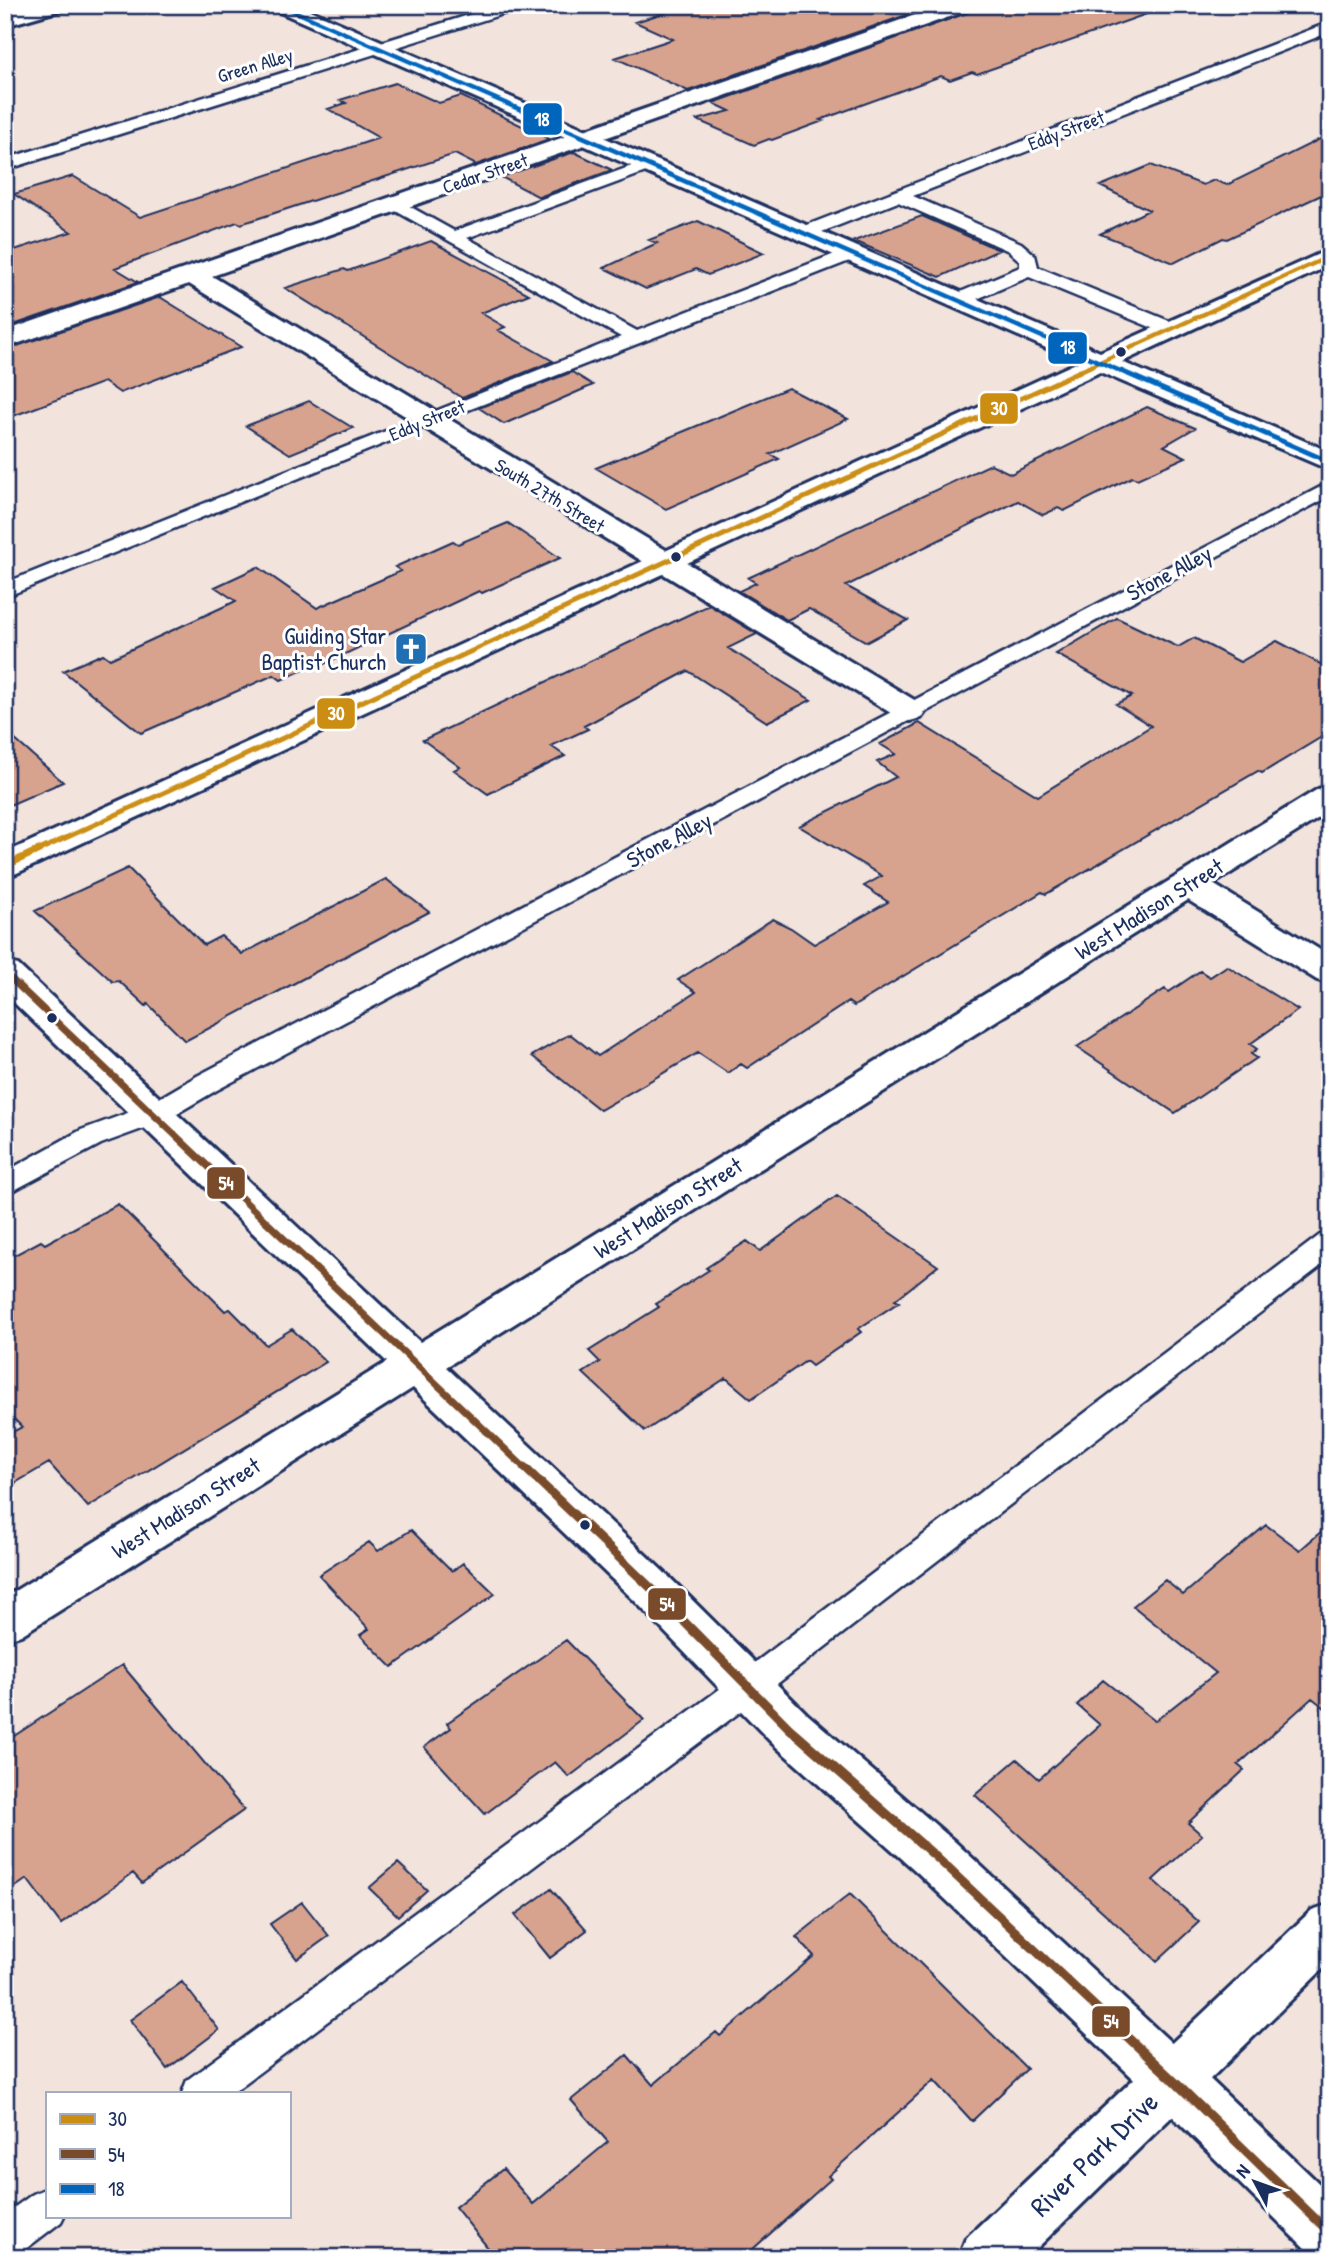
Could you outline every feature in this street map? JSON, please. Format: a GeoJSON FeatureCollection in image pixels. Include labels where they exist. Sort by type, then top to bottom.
{"type":"FeatureCollection","features":[{"type":"Feature","properties":{"kind":"street"},"geometry":{"type":"LineString","coordinates":[[5,20],[57,5]]}},
{"type":"Feature","properties":{"kind":"street"},"geometry":{"type":"LineString","coordinates":[[280,5],[1330,462]]}},
{"type":"Feature","properties":{"kind":"street","name":"Cedar Street"},"geometry":{"type":"LineString","coordinates":[[5,341],[965,5]]}},
{"type":"Feature","properties":{"kind":"street"},"geometry":{"type":"LineString","coordinates":[[5,866],[1330,256]]}},
{"type":"Feature","properties":{"kind":"street","name":"South 27th Street"},"geometry":{"type":"LineString","coordinates":[[192,275],[910,712]]}},
{"type":"Feature","properties":{"kind":"street","name":"West Madison Street"},"geometry":{"type":"LineString","coordinates":[[5,1621],[1330,796]]}},
{"type":"Feature","properties":{"kind":"street"},"geometry":{"type":"LineString","coordinates":[[1188,884],[1330,972]]}},
{"type":"Feature","properties":{"kind":"street"},"geometry":{"type":"LineString","coordinates":[[5,973],[652,1589],[789,1728],[935,1856],[1172,2079],[1330,2233]]}},
{"type":"Feature","properties":{"kind":"street","name":"River Park Drive"},"geometry":{"type":"LineString","coordinates":[[986,2258],[1330,1927]]}},
{"type":"Feature","properties":{"kind":"lane","name":"Green Alley"},"geometry":{"type":"LineString","coordinates":[[5,165],[517,5]]}},
{"type":"Feature","properties":{"kind":"lane","name":"Eddy Street"},"geometry":{"type":"LineString","coordinates":[[803,233],[1330,27]]}},
{"type":"Feature","properties":{"kind":"lane"},"geometry":{"type":"LineString","coordinates":[[454,237],[648,165]]}},
{"type":"Feature","properties":{"kind":"lane"},"geometry":{"type":"LineString","coordinates":[[898,196],[1016,247],[1029,259],[1029,270]]}},
{"type":"Feature","properties":{"kind":"lane"},"geometry":{"type":"LineString","coordinates":[[394,205],[636,338]]}},
{"type":"Feature","properties":{"kind":"lane","name":"Eddy Street"},"geometry":{"type":"LineString","coordinates":[[5,591],[428,419],[851,254]]}},
{"type":"Feature","properties":{"kind":"lane"},"geometry":{"type":"LineString","coordinates":[[958,300],[1029,270],[1172,329]]}},
{"type":"Feature","properties":{"kind":"lane","name":"Stone Alley"},"geometry":{"type":"LineString","coordinates":[[5,1185],[91,1137],[154,1114],[207,1083],[1330,488]]}},
{"type":"Feature","properties":{"kind":"lane"},"geometry":{"type":"LineString","coordinates":[[202,2092],[748,1687],[1330,1243]]}},
{"type":"Feature","properties":{"kind":"lane"},"geometry":{"type":"LineString","coordinates":[[5,2240],[46,2209]]}},
{"type":"Feature","properties":{"kind":"building"},"geometry":{"type":"Polygon","coordinates":[[[689,5],[935,5],[688,91],[615,58],[673,39],[635,22],[689,5]]]}},
{"type":"Feature","properties":{"kind":"building"},"geometry":{"type":"Polygon","coordinates":[[[977,5],[1155,5],[1155,11],[977,74],[972,72],[950,80],[941,76],[754,145],[697,120],[730,111],[713,103],[973,11],[977,5]]]}},
{"type":"Feature","properties":{"kind":"building"},"geometry":{"type":"Polygon","coordinates":[[[395,83],[439,103],[461,96],[549,139],[476,165],[455,154],[241,224],[237,222],[115,268],[138,282],[5,328],[5,253],[71,232],[14,194],[73,176],[140,217],[379,138],[328,109],[346,103],[340,100],[395,83]]]}},
{"type":"Feature","properties":{"kind":"building"},"geometry":{"type":"Polygon","coordinates":[[[1330,134],[1330,191],[1227,239],[1223,238],[1174,263],[1100,234],[1149,210],[1100,186],[1151,165],[1203,185],[1214,180],[1227,185],[1330,134]]]}},
{"type":"Feature","properties":{"kind":"building"},"geometry":{"type":"Polygon","coordinates":[[[574,152],[612,170],[539,197],[501,177],[574,152]]]}},
{"type":"Feature","properties":{"kind":"building"},"geometry":{"type":"Polygon","coordinates":[[[922,216],[999,250],[940,277],[854,241],[922,216]]]}},
{"type":"Feature","properties":{"kind":"building"},"geometry":{"type":"Polygon","coordinates":[[[698,221],[764,253],[708,275],[696,269],[646,289],[604,268],[657,243],[649,240],[698,221]]]}},
{"type":"Feature","properties":{"kind":"building"},"geometry":{"type":"Polygon","coordinates":[[[431,241],[529,294],[481,313],[505,327],[498,330],[553,361],[462,398],[285,288],[344,269],[348,271],[431,241]]]}},
{"type":"Feature","properties":{"kind":"building"},"geometry":{"type":"Polygon","coordinates":[[[160,297],[241,347],[120,393],[104,382],[5,419],[5,350],[160,297]]]}},
{"type":"Feature","properties":{"kind":"building"},"geometry":{"type":"Polygon","coordinates":[[[572,372],[593,385],[504,424],[479,408],[572,372]]]}},
{"type":"Feature","properties":{"kind":"building"},"geometry":{"type":"Polygon","coordinates":[[[788,388],[848,419],[770,454],[779,459],[666,509],[596,468],[788,388]]]}},
{"type":"Feature","properties":{"kind":"building"},"geometry":{"type":"Polygon","coordinates":[[[309,401],[353,428],[290,454],[246,426],[309,401]]]}},
{"type":"Feature","properties":{"kind":"building"},"geometry":{"type":"Polygon","coordinates":[[[1147,407],[1195,428],[1164,446],[1186,457],[1137,479],[1132,477],[1064,511],[1058,508],[1043,515],[1018,501],[846,586],[908,620],[867,642],[809,609],[787,620],[739,591],[756,583],[748,578],[991,464],[1011,474],[1147,407]]]}},
{"type":"Feature","properties":{"kind":"building"},"geometry":{"type":"Polygon","coordinates":[[[508,523],[560,558],[482,593],[479,591],[322,665],[318,663],[281,680],[274,675],[141,733],[63,671],[103,654],[110,659],[236,601],[215,587],[258,567],[317,608],[401,571],[395,567],[453,541],[458,544],[508,523]]]}},
{"type":"Feature","properties":{"kind":"building"},"geometry":{"type":"Polygon","coordinates":[[[709,605],[757,634],[728,648],[811,700],[767,722],[688,671],[584,726],[588,729],[551,746],[565,756],[488,794],[454,770],[460,767],[423,740],[709,605]]]}},
{"type":"Feature","properties":{"kind":"building"},"geometry":{"type":"Polygon","coordinates":[[[1117,618],[1178,647],[1194,638],[1240,662],[1277,641],[1330,669],[1330,732],[1046,894],[1042,892],[854,1006],[848,1002],[747,1068],[741,1064],[728,1073],[698,1053],[600,1110],[532,1056],[570,1034],[598,1056],[696,992],[678,980],[773,919],[814,944],[888,902],[864,886],[882,876],[799,826],[896,777],[877,762],[896,754],[880,744],[919,723],[1038,796],[1151,726],[1116,704],[1132,696],[1056,654],[1117,618]]]}},
{"type":"Feature","properties":{"kind":"building"},"geometry":{"type":"Polygon","coordinates":[[[5,731],[63,782],[5,807],[5,731]]]}},
{"type":"Feature","properties":{"kind":"building"},"geometry":{"type":"Polygon","coordinates":[[[128,868],[204,945],[221,936],[242,954],[386,879],[429,912],[185,1041],[148,1004],[146,1006],[119,981],[113,982],[35,911],[128,868]]]}},
{"type":"Feature","properties":{"kind":"building"},"geometry":{"type":"Polygon","coordinates":[[[1227,966],[1298,1010],[1250,1044],[1257,1049],[1251,1054],[1257,1058],[1175,1113],[1077,1047],[1165,989],[1169,992],[1200,971],[1210,977],[1227,966]]]}},
{"type":"Feature","properties":{"kind":"building"},"geometry":{"type":"Polygon","coordinates":[[[837,1196],[938,1266],[895,1300],[899,1302],[858,1329],[861,1332],[812,1366],[806,1361],[751,1399],[726,1378],[645,1431],[583,1373],[600,1362],[589,1351],[659,1307],[656,1304],[709,1270],[706,1268],[747,1241],[760,1251],[837,1196]]]}},
{"type":"Feature","properties":{"kind":"building"},"geometry":{"type":"Polygon","coordinates":[[[118,1204],[225,1311],[230,1309],[266,1345],[292,1329],[326,1362],[88,1507],[49,1463],[5,1489],[5,1436],[22,1427],[5,1410],[5,1260],[41,1241],[45,1244],[118,1204]]]}},
{"type":"Feature","properties":{"kind":"building"},"geometry":{"type":"Polygon","coordinates":[[[1330,1524],[1330,1712],[1312,1698],[1238,1765],[1244,1770],[1188,1823],[1202,1835],[1153,1880],[1199,1922],[1157,1961],[975,1795],[1017,1759],[1039,1779],[1100,1725],[1077,1705],[1103,1680],[1155,1721],[1216,1673],[1133,1606],[1165,1580],[1183,1595],[1266,1525],[1300,1550],[1330,1524]]]}},
{"type":"Feature","properties":{"kind":"building"},"geometry":{"type":"Polygon","coordinates":[[[411,1530],[452,1571],[463,1563],[495,1594],[392,1667],[360,1635],[369,1629],[319,1575],[369,1542],[378,1551],[411,1530]]]}},
{"type":"Feature","properties":{"kind":"building"},"geometry":{"type":"Polygon","coordinates":[[[566,1640],[644,1720],[569,1777],[555,1762],[485,1814],[424,1747],[451,1728],[447,1723],[566,1640]]]}},
{"type":"Feature","properties":{"kind":"building"},"geometry":{"type":"Polygon","coordinates":[[[122,1665],[244,1810],[142,1883],[133,1873],[61,1924],[27,1879],[5,1894],[5,1742],[122,1665]]]}},
{"type":"Feature","properties":{"kind":"building"},"geometry":{"type":"Polygon","coordinates":[[[398,1863],[427,1890],[398,1916],[369,1888],[398,1863]]]}},
{"type":"Feature","properties":{"kind":"building"},"geometry":{"type":"Polygon","coordinates":[[[551,1889],[587,1930],[550,1958],[515,1915],[551,1889]]]}},
{"type":"Feature","properties":{"kind":"building"},"geometry":{"type":"Polygon","coordinates":[[[850,1894],[1027,2069],[972,2121],[934,2080],[828,2176],[831,2179],[743,2258],[496,2258],[455,2207],[503,2169],[533,2204],[608,2142],[571,2100],[627,2055],[653,2085],[716,2032],[720,2036],[814,1956],[796,1937],[850,1894]]]}},
{"type":"Feature","properties":{"kind":"building"},"geometry":{"type":"Polygon","coordinates":[[[302,1902],[329,1936],[297,1959],[270,1924],[302,1902]]]}},
{"type":"Feature","properties":{"kind":"building"},"geometry":{"type":"Polygon","coordinates":[[[182,1982],[219,2030],[167,2069],[130,2020],[182,1982]]]}},
{"type":"Feature","properties":{"kind":"transit line","name":"18"},"geometry":{"type":"LineString","coordinates":[[280,5],[1330,462]]}},
{"type":"Feature","properties":{"kind":"transit line","name":"30"},"geometry":{"type":"LineString","coordinates":[[5,866],[1330,256]]}},
{"type":"Feature","properties":{"kind":"transit line","name":"54"},"geometry":{"type":"LineString","coordinates":[[5,973],[652,1589],[789,1728],[935,1856],[1172,2079],[1330,2233]]}},
{"type":"Feature","properties":{"kind":"place","name":"Guiding Star Baptist Church"},"geometry":{"type":"Point","coordinates":[411,649]}}]}
